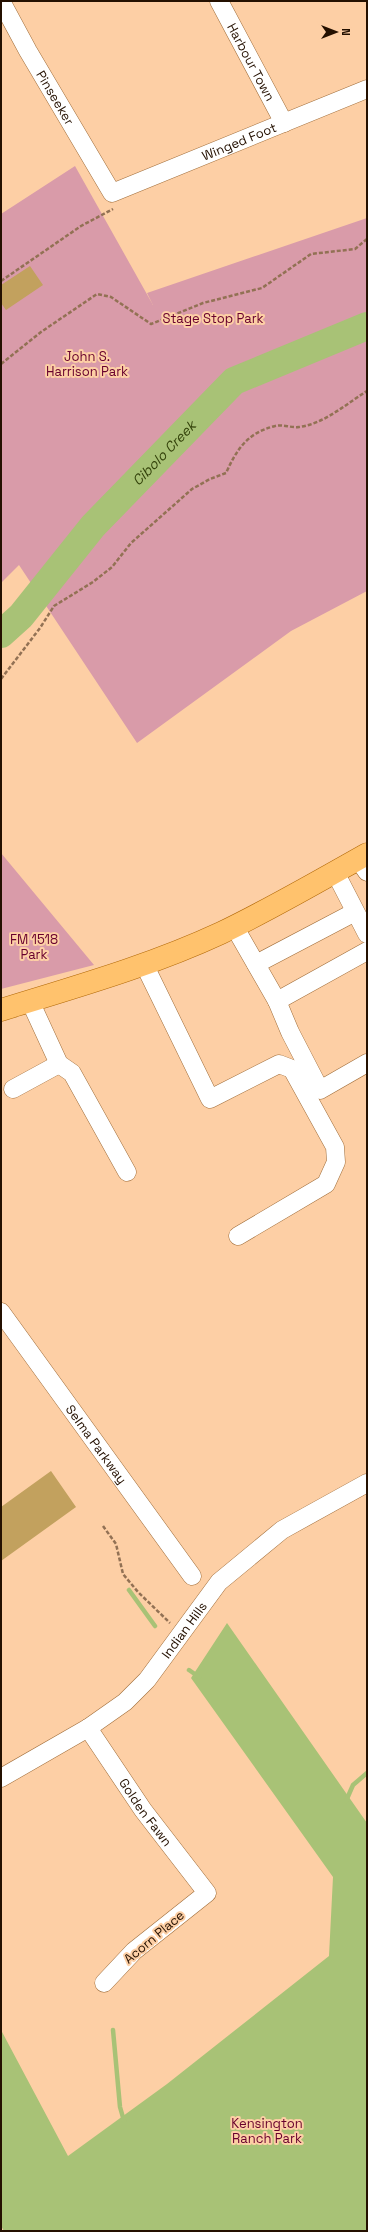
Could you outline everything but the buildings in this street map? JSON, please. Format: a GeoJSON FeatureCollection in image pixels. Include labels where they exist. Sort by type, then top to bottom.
{"type":"FeatureCollection","features":[{"type":"Feature","properties":{"kind":"main road"},"geometry":{"type":"LineString","coordinates":[[1,1010],[144,964],[234,926],[335,872],[364,862]]}},
{"type":"Feature","properties":{"kind":"street","name":"Pinseeker"},"geometry":{"type":"LineString","coordinates":[[1,1],[28,51],[112,193]]}},
{"type":"Feature","properties":{"kind":"street","name":"Harbour Town"},"geometry":{"type":"LineString","coordinates":[[219,1],[284,123]]}},
{"type":"Feature","properties":{"kind":"street","name":"Winged Foot"},"geometry":{"type":"LineString","coordinates":[[112,193],[367,89]]}},
{"type":"Feature","properties":{"kind":"street"},"geometry":{"type":"LineString","coordinates":[[335,872],[367,934]]}},
{"type":"Feature","properties":{"kind":"street"},"geometry":{"type":"LineString","coordinates":[[256,964],[355,912]]}},
{"type":"Feature","properties":{"kind":"street"},"geometry":{"type":"LineString","coordinates":[[234,926],[277,1001],[290,1032],[320,1090],[367,1063]]}},
{"type":"Feature","properties":{"kind":"street"},"geometry":{"type":"LineString","coordinates":[[277,1001],[367,951]]}},
{"type":"Feature","properties":{"kind":"street"},"geometry":{"type":"LineString","coordinates":[[144,964],[210,1099],[279,1064],[292,1069],[335,1147],[336,1162],[326,1184],[238,1236]]}},
{"type":"Feature","properties":{"kind":"street"},"geometry":{"type":"LineString","coordinates":[[30,1001],[59,1064],[72,1073],[127,1172]]}},
{"type":"Feature","properties":{"kind":"street"},"geometry":{"type":"LineString","coordinates":[[13,1089],[59,1064]]}},
{"type":"Feature","properties":{"kind":"street","name":"Selma Parkway"},"geometry":{"type":"LineString","coordinates":[[1,1312],[192,1576]]}},
{"type":"Feature","properties":{"kind":"street","name":"Indian Hills"},"geometry":{"type":"LineString","coordinates":[[1,1778],[88,1728],[125,1702],[147,1680],[220,1582],[282,1530],[367,1483]]}},
{"type":"Feature","properties":{"kind":"street","name":"Golden Fawn"},"geometry":{"type":"LineString","coordinates":[[88,1728],[143,1810],[207,1893]]}},
{"type":"Feature","properties":{"kind":"street","name":"Acorn Place"},"geometry":{"type":"LineString","coordinates":[[104,1983],[134,1951],[207,1893]]}},
{"type":"Feature","properties":{"kind":"path"},"geometry":{"type":"LineString","coordinates":[[1,282],[81,226],[113,210],[112,193]]}},
{"type":"Feature","properties":{"kind":"path"},"geometry":{"type":"LineString","coordinates":[[1,364],[86,300],[97,294],[111,297],[151,324],[203,303],[262,288],[311,254],[355,249],[367,240]]}},
{"type":"Feature","properties":{"kind":"path"},"geometry":{"type":"LineString","coordinates":[[1,679],[40,628],[54,606],[92,582],[112,567],[131,543],[192,489],[210,478],[226,473],[234,455],[246,439],[276,426],[299,427],[322,419],[342,409],[367,391]]}},
{"type":"Feature","properties":{"kind":"path"},"geometry":{"type":"LineString","coordinates":[[103,1526],[116,1544],[123,1574],[138,1592],[182,1634]]}},
{"type":"Feature","properties":{"kind":"green space"},"geometry":{"type":"Polygon","coordinates":[[[75,166],[153,305],[147,293],[367,218],[367,591],[291,631],[137,743],[19,565],[1,583],[1,214],[75,166]]]}},
{"type":"Feature","properties":{"kind":"green space","name":"FM 1518 Park"},"geometry":{"type":"Polygon","coordinates":[[[1,853],[94,965],[1,989],[1,853]]]}},
{"type":"Feature","properties":{"kind":"shaded area","name":"Kensington Ranch Park"},"geometry":{"type":"Polygon","coordinates":[[[227,1623],[367,1823],[367,2231],[4,2231],[1,2226],[1,2030],[68,2156],[167,2084],[329,1956],[333,1877],[191,1678],[227,1623]]]}},
{"type":"Feature","properties":{"kind":"waterway","name":"Cibolo Creek"},"geometry":{"type":"LineString","coordinates":[[1,634],[21,616],[93,526],[234,381],[367,326]]}},
{"type":"Feature","properties":{"kind":"waterway"},"geometry":{"type":"LineString","coordinates":[[129,1590],[155,1626]]}},
{"type":"Feature","properties":{"kind":"waterway"},"geometry":{"type":"LineString","coordinates":[[189,1670],[199,1677]]}},
{"type":"Feature","properties":{"kind":"waterway"},"geometry":{"type":"LineString","coordinates":[[346,1801],[353,1785],[367,1773]]}},
{"type":"Feature","properties":{"kind":"waterway"},"geometry":{"type":"LineString","coordinates":[[113,2030],[120,2107],[124,2121]]}},
{"type":"Feature","properties":{"kind":"park label","name":"Stage Stop Park"},"geometry":{"type":"Point","coordinates":[213,318]}},
{"type":"Feature","properties":{"kind":"park label","name":"John S. Harrison Park"},"geometry":{"type":"Point","coordinates":[87,364]}}]}
